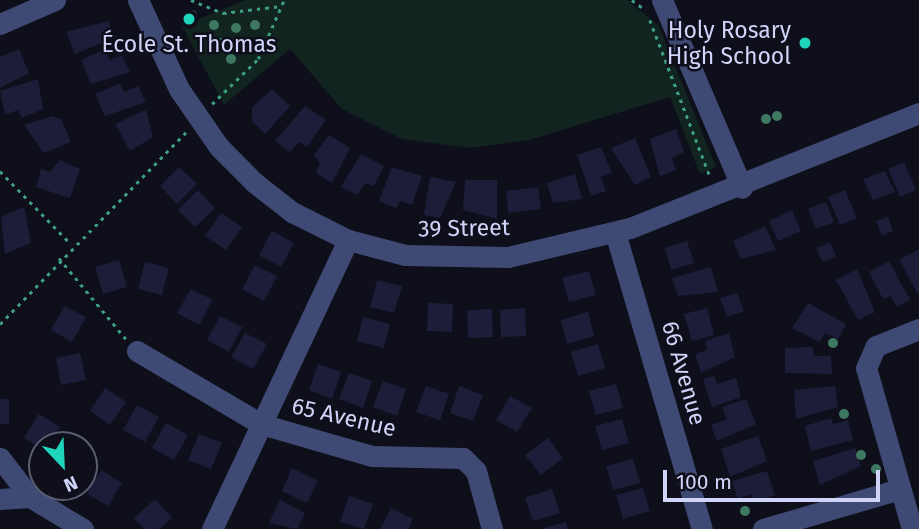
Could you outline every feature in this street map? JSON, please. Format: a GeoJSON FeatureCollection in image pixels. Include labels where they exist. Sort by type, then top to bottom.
{"type":"FeatureCollection","features":[{"type":"Feature","properties":{"kind":"street"},"geometry":{"type":"LineString","coordinates":[[0,24],[55,0]]}},
{"type":"Feature","properties":{"kind":"street"},"geometry":{"type":"LineString","coordinates":[[138,0],[179,89],[219,147],[292,212],[348,240],[212,529]]}},
{"type":"Feature","properties":{"kind":"street"},"geometry":{"type":"LineString","coordinates":[[662,0],[742,188]]}},
{"type":"Feature","properties":{"kind":"street","name":"39 Street"},"geometry":{"type":"LineString","coordinates":[[348,240],[405,255],[456,260],[508,257],[615,232],[742,188],[919,113]]}},
{"type":"Feature","properties":{"kind":"street","name":"66 Avenue"},"geometry":{"type":"LineString","coordinates":[[615,232],[702,529]]}},
{"type":"Feature","properties":{"kind":"street"},"geometry":{"type":"LineString","coordinates":[[912,529],[866,368],[876,346],[919,329]]}},
{"type":"Feature","properties":{"kind":"street","name":"65 Avenue"},"geometry":{"type":"LineString","coordinates":[[137,351],[261,424],[372,456],[463,458],[477,471],[492,529]]}},
{"type":"Feature","properties":{"kind":"street"},"geometry":{"type":"LineString","coordinates":[[0,457],[28,494]]}},
{"type":"Feature","properties":{"kind":"street"},"geometry":{"type":"LineString","coordinates":[[763,529],[900,489]]}},
{"type":"Feature","properties":{"kind":"street"},"geometry":{"type":"LineString","coordinates":[[0,499],[28,497]]}},
{"type":"Feature","properties":{"kind":"street"},"geometry":{"type":"LineString","coordinates":[[37,501],[83,529]]}},
{"type":"Feature","properties":{"kind":"path"},"geometry":{"type":"LineString","coordinates":[[191,0],[223,13],[282,6]]}},
{"type":"Feature","properties":{"kind":"path"},"geometry":{"type":"LineString","coordinates":[[215,101],[258,59],[284,0]]}},
{"type":"Feature","properties":{"kind":"path"},"geometry":{"type":"LineString","coordinates":[[632,0],[646,9],[710,176]]}},
{"type":"Feature","properties":{"kind":"path"},"geometry":{"type":"LineString","coordinates":[[0,324],[71,244],[188,129]]}},
{"type":"Feature","properties":{"kind":"path"},"geometry":{"type":"LineString","coordinates":[[0,171],[71,244]]}},
{"type":"Feature","properties":{"kind":"path"},"geometry":{"type":"LineString","coordinates":[[59,258],[112,325]]}},
{"type":"Feature","properties":{"kind":"green space"},"geometry":{"type":"Polygon","coordinates":[[[245,0],[627,0],[659,26],[716,167],[700,174],[670,97],[529,140],[470,148],[402,139],[342,109],[290,49],[224,105],[182,26],[245,0]]]}},
{"type":"Feature","properties":{"kind":"building"},"geometry":{"type":"Polygon","coordinates":[[[108,21],[116,37],[75,54],[66,32],[108,21]]]}},
{"type":"Feature","properties":{"kind":"building"},"geometry":{"type":"Polygon","coordinates":[[[19,49],[29,73],[0,88],[0,57],[19,49]]]}},
{"type":"Feature","properties":{"kind":"building"},"geometry":{"type":"Polygon","coordinates":[[[105,49],[110,60],[122,55],[130,72],[91,84],[81,60],[105,49]]]}},
{"type":"Feature","properties":{"kind":"building"},"geometry":{"type":"Polygon","coordinates":[[[38,79],[43,109],[22,118],[18,110],[5,115],[0,91],[38,79]]]}},
{"type":"Feature","properties":{"kind":"building"},"geometry":{"type":"Polygon","coordinates":[[[120,83],[124,92],[138,86],[146,102],[105,116],[95,94],[120,83]]]}},
{"type":"Feature","properties":{"kind":"building"},"geometry":{"type":"Polygon","coordinates":[[[272,89],[290,106],[265,134],[252,121],[252,107],[272,89]]]}},
{"type":"Feature","properties":{"kind":"building"},"geometry":{"type":"Polygon","coordinates":[[[305,106],[326,120],[307,147],[299,142],[290,152],[275,141],[305,106]]]}},
{"type":"Feature","properties":{"kind":"building"},"geometry":{"type":"Polygon","coordinates":[[[146,110],[153,137],[130,151],[115,124],[146,110]]]}},
{"type":"Feature","properties":{"kind":"building"},"geometry":{"type":"Polygon","coordinates":[[[53,116],[61,119],[71,142],[44,153],[24,125],[53,116]]]}},
{"type":"Feature","properties":{"kind":"building"},"geometry":{"type":"Polygon","coordinates":[[[676,129],[684,152],[672,158],[676,170],[660,176],[650,139],[676,129]]]}},
{"type":"Feature","properties":{"kind":"building"},"geometry":{"type":"Polygon","coordinates":[[[329,135],[350,148],[332,183],[316,173],[320,163],[314,155],[329,135]]]}},
{"type":"Feature","properties":{"kind":"building"},"geometry":{"type":"Polygon","coordinates":[[[635,138],[651,177],[635,185],[611,148],[635,138]]]}},
{"type":"Feature","properties":{"kind":"building"},"geometry":{"type":"Polygon","coordinates":[[[601,147],[612,173],[601,177],[606,191],[591,196],[577,155],[601,147]]]}},
{"type":"Feature","properties":{"kind":"building"},"geometry":{"type":"Polygon","coordinates":[[[361,154],[384,166],[374,186],[365,183],[357,195],[341,187],[361,154]]]}},
{"type":"Feature","properties":{"kind":"building"},"geometry":{"type":"Polygon","coordinates":[[[60,160],[80,169],[70,198],[36,187],[41,169],[50,172],[60,160]]]}},
{"type":"Feature","properties":{"kind":"building"},"geometry":{"type":"Polygon","coordinates":[[[904,162],[916,190],[900,197],[888,169],[904,162]]]}},
{"type":"Feature","properties":{"kind":"building"},"geometry":{"type":"Polygon","coordinates":[[[179,167],[197,184],[177,204],[160,186],[179,167]]]}},
{"type":"Feature","properties":{"kind":"building"},"geometry":{"type":"Polygon","coordinates":[[[392,167],[422,176],[412,205],[400,201],[396,208],[379,201],[392,167]]]}},
{"type":"Feature","properties":{"kind":"building"},"geometry":{"type":"Polygon","coordinates":[[[885,171],[895,192],[873,200],[863,179],[885,171]]]}},
{"type":"Feature","properties":{"kind":"building"},"geometry":{"type":"Polygon","coordinates":[[[575,174],[582,199],[553,203],[547,183],[575,174]]]}},
{"type":"Feature","properties":{"kind":"building"},"geometry":{"type":"Polygon","coordinates":[[[430,177],[456,182],[440,218],[424,215],[430,177]]]}},
{"type":"Feature","properties":{"kind":"building"},"geometry":{"type":"Polygon","coordinates":[[[465,180],[497,180],[497,219],[463,210],[465,180]]]}},
{"type":"Feature","properties":{"kind":"building"},"geometry":{"type":"Polygon","coordinates":[[[538,187],[541,209],[508,213],[506,191],[538,187]]]}},
{"type":"Feature","properties":{"kind":"building"},"geometry":{"type":"Polygon","coordinates":[[[198,190],[215,208],[195,227],[178,210],[198,190]]]}},
{"type":"Feature","properties":{"kind":"building"},"geometry":{"type":"Polygon","coordinates":[[[845,190],[857,218],[840,225],[828,197],[845,190]]]}},
{"type":"Feature","properties":{"kind":"building"},"geometry":{"type":"Polygon","coordinates":[[[826,202],[834,222],[816,229],[808,209],[826,202]]]}},
{"type":"Feature","properties":{"kind":"building"},"geometry":{"type":"Polygon","coordinates":[[[24,207],[31,243],[5,254],[1,217],[24,207]]]}},
{"type":"Feature","properties":{"kind":"building"},"geometry":{"type":"Polygon","coordinates":[[[792,210],[801,231],[778,241],[769,221],[792,210]]]}},
{"type":"Feature","properties":{"kind":"building"},"geometry":{"type":"Polygon","coordinates":[[[221,213],[242,227],[226,250],[205,236],[221,213]]]}},
{"type":"Feature","properties":{"kind":"building"},"geometry":{"type":"Polygon","coordinates":[[[888,217],[893,231],[882,236],[876,221],[888,217]]]}},
{"type":"Feature","properties":{"kind":"building"},"geometry":{"type":"Polygon","coordinates":[[[765,226],[776,250],[741,259],[733,241],[765,226]]]}},
{"type":"Feature","properties":{"kind":"building"},"geometry":{"type":"Polygon","coordinates":[[[272,231],[294,243],[281,267],[259,255],[272,231]]]}},
{"type":"Feature","properties":{"kind":"building"},"geometry":{"type":"Polygon","coordinates":[[[687,241],[694,263],[671,270],[665,248],[687,241]]]}},
{"type":"Feature","properties":{"kind":"building"},"geometry":{"type":"Polygon","coordinates":[[[830,242],[836,256],[823,262],[816,248],[830,242]]]}},
{"type":"Feature","properties":{"kind":"building"},"geometry":{"type":"Polygon","coordinates":[[[919,249],[919,296],[899,260],[919,249]]]}},
{"type":"Feature","properties":{"kind":"building"},"geometry":{"type":"Polygon","coordinates":[[[119,260],[127,287],[103,294],[95,267],[119,260]]]}},
{"type":"Feature","properties":{"kind":"building"},"geometry":{"type":"Polygon","coordinates":[[[889,261],[910,300],[896,307],[891,296],[883,299],[869,272],[889,261]]]}},
{"type":"Feature","properties":{"kind":"building"},"geometry":{"type":"Polygon","coordinates":[[[145,262],[169,268],[162,295],[138,289],[145,262]]]}},
{"type":"Feature","properties":{"kind":"building"},"geometry":{"type":"Polygon","coordinates":[[[255,265],[277,276],[264,301],[242,289],[255,265]]]}},
{"type":"Feature","properties":{"kind":"building"},"geometry":{"type":"Polygon","coordinates":[[[711,267],[718,292],[678,296],[672,278],[711,267]]]}},
{"type":"Feature","properties":{"kind":"building"},"geometry":{"type":"Polygon","coordinates":[[[857,269],[875,312],[858,320],[836,280],[857,269]]]}},
{"type":"Feature","properties":{"kind":"building"},"geometry":{"type":"Polygon","coordinates":[[[589,271],[596,295],[569,302],[562,278],[589,271]]]}},
{"type":"Feature","properties":{"kind":"building"},"geometry":{"type":"Polygon","coordinates":[[[377,280],[402,286],[394,313],[370,307],[377,280]]]}},
{"type":"Feature","properties":{"kind":"building"},"geometry":{"type":"Polygon","coordinates":[[[191,289],[213,300],[199,325],[177,313],[191,289]]]}},
{"type":"Feature","properties":{"kind":"building"},"geometry":{"type":"Polygon","coordinates":[[[737,293],[744,311],[727,317],[720,298],[737,293]]]}},
{"type":"Feature","properties":{"kind":"building"},"geometry":{"type":"Polygon","coordinates":[[[428,303],[453,304],[452,332],[427,331],[428,303]]]}},
{"type":"Feature","properties":{"kind":"building"},"geometry":{"type":"Polygon","coordinates":[[[808,303],[846,324],[838,339],[825,333],[820,342],[792,328],[808,303]]]}},
{"type":"Feature","properties":{"kind":"building"},"geometry":{"type":"Polygon","coordinates":[[[64,306],[86,317],[72,342],[51,330],[64,306]]]}},
{"type":"Feature","properties":{"kind":"building"},"geometry":{"type":"Polygon","coordinates":[[[525,308],[526,336],[501,337],[500,310],[525,308]]]}},
{"type":"Feature","properties":{"kind":"building"},"geometry":{"type":"Polygon","coordinates":[[[707,308],[714,335],[692,341],[684,314],[707,308]]]}},
{"type":"Feature","properties":{"kind":"building"},"geometry":{"type":"Polygon","coordinates":[[[492,309],[493,337],[468,338],[467,310],[492,309]]]}},
{"type":"Feature","properties":{"kind":"building"},"geometry":{"type":"Polygon","coordinates":[[[588,312],[594,336],[567,344],[561,320],[588,312]]]}},
{"type":"Feature","properties":{"kind":"building"},"geometry":{"type":"Polygon","coordinates":[[[220,316],[242,327],[229,352],[207,340],[220,316]]]}},
{"type":"Feature","properties":{"kind":"building"},"geometry":{"type":"Polygon","coordinates":[[[363,317],[390,324],[384,348],[357,341],[363,317]]]}},
{"type":"Feature","properties":{"kind":"building"},"geometry":{"type":"Polygon","coordinates":[[[245,333],[267,344],[253,369],[231,357],[245,333]]]}},
{"type":"Feature","properties":{"kind":"building"},"geometry":{"type":"Polygon","coordinates":[[[729,333],[735,357],[701,373],[695,354],[707,350],[705,341],[729,333]]]}},
{"type":"Feature","properties":{"kind":"building"},"geometry":{"type":"Polygon","coordinates":[[[598,344],[605,368],[578,376],[571,352],[598,344]]]}},
{"type":"Feature","properties":{"kind":"building"},"geometry":{"type":"Polygon","coordinates":[[[813,347],[814,356],[831,356],[832,374],[785,373],[785,348],[813,347]]]}},
{"type":"Feature","properties":{"kind":"building"},"geometry":{"type":"Polygon","coordinates":[[[80,353],[86,380],[61,385],[56,358],[80,353]]]}},
{"type":"Feature","properties":{"kind":"building"},"geometry":{"type":"Polygon","coordinates":[[[318,364],[341,372],[332,399],[309,390],[318,364]]]}},
{"type":"Feature","properties":{"kind":"building"},"geometry":{"type":"Polygon","coordinates":[[[349,373],[372,381],[363,408],[339,399],[349,373]]]}},
{"type":"Feature","properties":{"kind":"building"},"geometry":{"type":"Polygon","coordinates":[[[714,376],[717,384],[736,378],[741,397],[712,407],[703,379],[714,376]]]}},
{"type":"Feature","properties":{"kind":"building"},"geometry":{"type":"Polygon","coordinates":[[[383,381],[406,389],[397,416],[373,407],[383,381]]]}},
{"type":"Feature","properties":{"kind":"building"},"geometry":{"type":"Polygon","coordinates":[[[616,384],[623,408],[596,415],[589,391],[616,384]]]}},
{"type":"Feature","properties":{"kind":"building"},"geometry":{"type":"Polygon","coordinates":[[[426,386],[449,394],[440,420],[416,412],[426,386]]]}},
{"type":"Feature","properties":{"kind":"building"},"geometry":{"type":"Polygon","coordinates":[[[459,386],[483,395],[473,421],[450,413],[459,386]]]}},
{"type":"Feature","properties":{"kind":"building"},"geometry":{"type":"Polygon","coordinates":[[[835,386],[838,407],[796,419],[794,390],[835,386]]]}},
{"type":"Feature","properties":{"kind":"building"},"geometry":{"type":"Polygon","coordinates":[[[105,388],[126,402],[110,425],[90,411],[105,388]]]}},
{"type":"Feature","properties":{"kind":"building"},"geometry":{"type":"Polygon","coordinates":[[[510,396],[532,408],[517,432],[496,420],[510,396]]]}},
{"type":"Feature","properties":{"kind":"building"},"geometry":{"type":"Polygon","coordinates":[[[0,399],[9,399],[9,424],[0,424],[0,399]]]}},
{"type":"Feature","properties":{"kind":"building"},"geometry":{"type":"Polygon","coordinates":[[[746,399],[756,424],[717,441],[711,425],[727,419],[722,407],[746,399]]]}},
{"type":"Feature","properties":{"kind":"building"},"geometry":{"type":"Polygon","coordinates":[[[137,405],[159,417],[145,442],[123,430],[137,405]]]}},
{"type":"Feature","properties":{"kind":"building"},"geometry":{"type":"Polygon","coordinates":[[[39,414],[60,427],[57,431],[28,431],[39,414]]]}},
{"type":"Feature","properties":{"kind":"building"},"geometry":{"type":"Polygon","coordinates":[[[831,418],[833,424],[848,420],[853,440],[811,451],[805,426],[831,418]]]}},
{"type":"Feature","properties":{"kind":"building"},"geometry":{"type":"Polygon","coordinates":[[[622,419],[629,443],[602,450],[595,426],[622,419]]]}},
{"type":"Feature","properties":{"kind":"building"},"geometry":{"type":"Polygon","coordinates":[[[166,423],[188,435],[174,460],[152,448],[166,423]]]}},
{"type":"Feature","properties":{"kind":"building"},"geometry":{"type":"Polygon","coordinates":[[[199,434],[222,443],[211,469],[188,460],[199,434]]]}},
{"type":"Feature","properties":{"kind":"building"},"geometry":{"type":"Polygon","coordinates":[[[758,436],[767,461],[730,477],[721,449],[758,436]]]}},
{"type":"Feature","properties":{"kind":"building"},"geometry":{"type":"Polygon","coordinates":[[[548,438],[563,458],[541,475],[525,455],[548,438]]]}},
{"type":"Feature","properties":{"kind":"building"},"geometry":{"type":"Polygon","coordinates":[[[855,448],[861,466],[820,485],[813,461],[855,448]]]}},
{"type":"Feature","properties":{"kind":"building"},"geometry":{"type":"Polygon","coordinates":[[[633,459],[640,483],[613,490],[606,466],[633,459]]]}},
{"type":"Feature","properties":{"kind":"building"},"geometry":{"type":"Polygon","coordinates":[[[292,468],[318,481],[307,503],[282,491],[292,468]]]}},
{"type":"Feature","properties":{"kind":"building"},"geometry":{"type":"Polygon","coordinates":[[[101,470],[122,483],[108,506],[98,500],[98,475],[101,470]]]}},
{"type":"Feature","properties":{"kind":"building"},"geometry":{"type":"Polygon","coordinates":[[[767,471],[775,495],[755,502],[751,494],[738,499],[732,481],[767,471]]]}},
{"type":"Feature","properties":{"kind":"building"},"geometry":{"type":"Polygon","coordinates":[[[643,488],[650,511],[623,519],[616,495],[643,488]]]}},
{"type":"Feature","properties":{"kind":"building"},"geometry":{"type":"Polygon","coordinates":[[[552,489],[560,513],[533,521],[525,498],[552,489]]]}},
{"type":"Feature","properties":{"kind":"building"},"geometry":{"type":"Polygon","coordinates":[[[349,496],[373,504],[364,529],[340,522],[349,496]]]}},
{"type":"Feature","properties":{"kind":"building"},"geometry":{"type":"Polygon","coordinates":[[[155,499],[172,518],[159,529],[144,529],[134,518],[155,499]]]}},
{"type":"Feature","properties":{"kind":"building"},"geometry":{"type":"Polygon","coordinates":[[[280,500],[305,513],[297,529],[269,523],[280,500]]]}},
{"type":"Feature","properties":{"kind":"building"},"geometry":{"type":"Polygon","coordinates":[[[391,508],[413,519],[408,529],[380,529],[391,508]]]}},
{"type":"Feature","properties":{"kind":"building"},"geometry":{"type":"Polygon","coordinates":[[[566,522],[568,529],[544,529],[544,528],[566,522]]]}},
{"type":"Feature","properties":{"kind":"place","name":"École St. Thomas"},"geometry":{"type":"Point","coordinates":[189,19]}},
{"type":"Feature","properties":{"kind":"place","name":"Holy Rosary High School"},"geometry":{"type":"Point","coordinates":[805,43]}}]}
